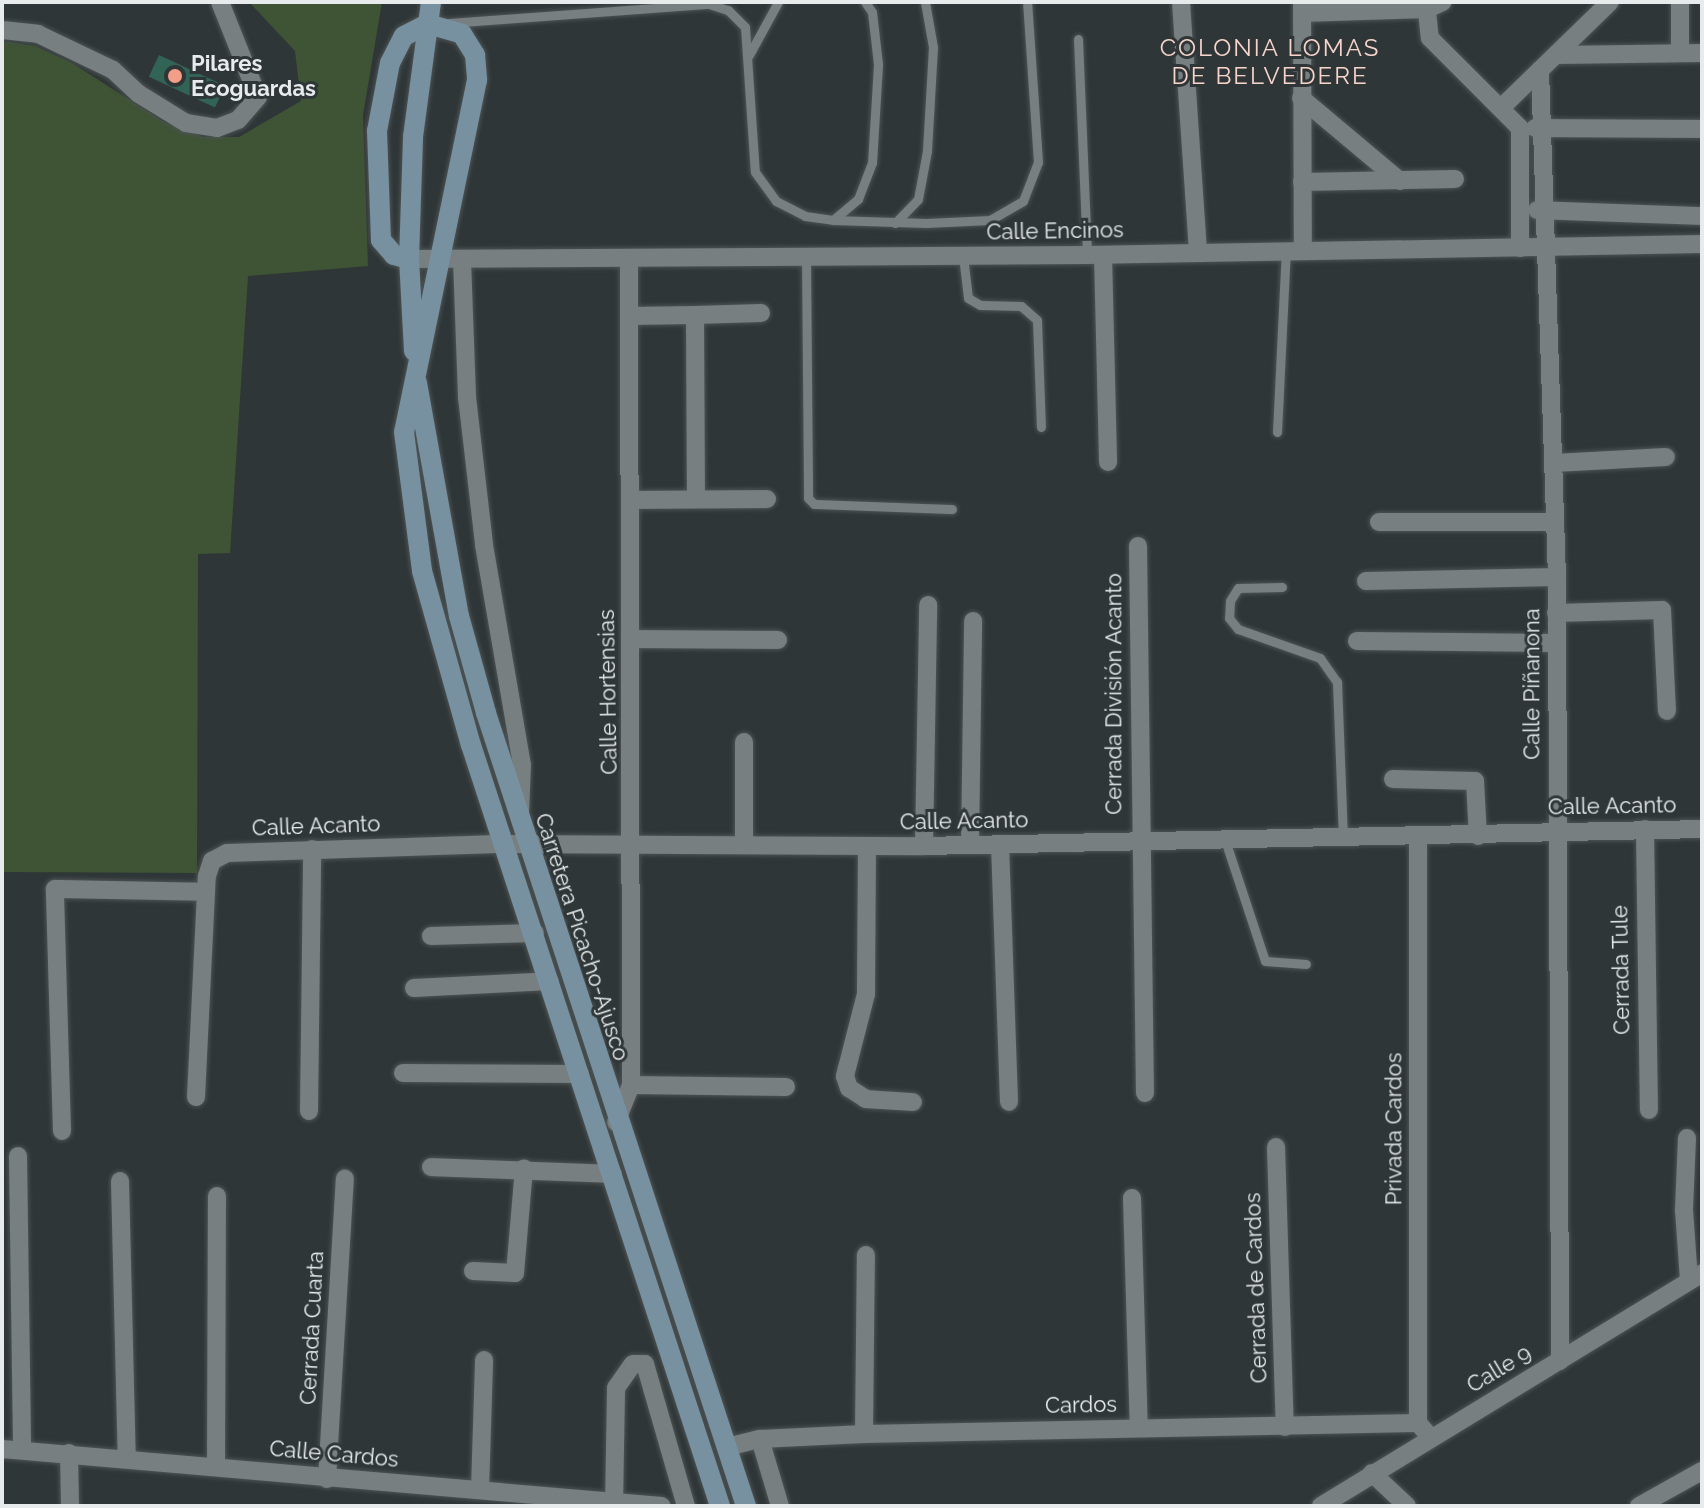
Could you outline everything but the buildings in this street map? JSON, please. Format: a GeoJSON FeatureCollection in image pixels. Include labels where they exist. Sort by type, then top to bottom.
{"type":"FeatureCollection","features":[{"type":"Feature","properties":{"kind":"main road","name":"Carretera Picacho-Ajusco"},"geometry":{"type":"LineString","coordinates":[[431,2],[413,137],[409,259],[415,372],[459,616],[616,1122],[746,1506]]}},
{"type":"Feature","properties":{"kind":"main road"},"geometry":{"type":"LineString","coordinates":[[409,259],[394,255],[381,240],[377,131],[390,63],[404,36],[428,24],[462,34],[475,55],[477,80],[453,259],[415,372]]}},
{"type":"Feature","properties":{"kind":"main road","name":"Carretera Picacho-Ajusco"},"geometry":{"type":"LineString","coordinates":[[415,372],[404,432],[422,571],[439,643],[613,1174],[713,1505]]}},
{"type":"Feature","properties":{"kind":"street"},"geometry":{"type":"LineString","coordinates":[[2,30],[38,34],[113,70],[139,94],[186,123],[217,128],[238,120],[258,97],[220,2]]}},
{"type":"Feature","properties":{"kind":"street"},"geometry":{"type":"LineString","coordinates":[[1181,2],[1198,251]]}},
{"type":"Feature","properties":{"kind":"street"},"geometry":{"type":"LineString","coordinates":[[1503,106],[1610,2]]}},
{"type":"Feature","properties":{"kind":"street"},"geometry":{"type":"LineString","coordinates":[[1680,2],[1680,52]]}},
{"type":"Feature","properties":{"kind":"street"},"geometry":{"type":"LineString","coordinates":[[1294,250],[1303,230],[1302,8],[1432,4],[1430,38],[1503,106],[1520,128],[1520,248]]}},
{"type":"Feature","properties":{"kind":"street"},"geometry":{"type":"LineString","coordinates":[[1556,55],[1702,53]]}},
{"type":"Feature","properties":{"kind":"street","name":"Calle Piñanona"},"geometry":{"type":"LineString","coordinates":[[1540,70],[1557,577],[1560,1361]]}},
{"type":"Feature","properties":{"kind":"street"},"geometry":{"type":"LineString","coordinates":[[1301,98],[1400,181]]}},
{"type":"Feature","properties":{"kind":"street"},"geometry":{"type":"LineString","coordinates":[[1520,128],[1702,129]]}},
{"type":"Feature","properties":{"kind":"street"},"geometry":{"type":"LineString","coordinates":[[1302,182],[1455,179]]}},
{"type":"Feature","properties":{"kind":"street"},"geometry":{"type":"LineString","coordinates":[[1520,210],[1702,216]]}},
{"type":"Feature","properties":{"kind":"street","name":"Calle Encinos"},"geometry":{"type":"LineString","coordinates":[[409,259],[1095,255],[1520,248],[1547,243],[1702,244]]}},
{"type":"Feature","properties":{"kind":"street"},"geometry":{"type":"LineString","coordinates":[[1095,255],[1108,462]]}},
{"type":"Feature","properties":{"kind":"street","name":"Calle Hortensias"},"geometry":{"type":"LineString","coordinates":[[616,1122],[631,1085],[634,845],[629,258]]}},
{"type":"Feature","properties":{"kind":"street"},"geometry":{"type":"LineString","coordinates":[[453,259],[484,545],[522,765],[520,819]]}},
{"type":"Feature","properties":{"kind":"street"},"geometry":{"type":"LineString","coordinates":[[629,316],[761,313]]}},
{"type":"Feature","properties":{"kind":"street"},"geometry":{"type":"LineString","coordinates":[[695,315],[696,499]]}},
{"type":"Feature","properties":{"kind":"street"},"geometry":{"type":"LineString","coordinates":[[1554,463],[1666,457]]}},
{"type":"Feature","properties":{"kind":"street"},"geometry":{"type":"LineString","coordinates":[[630,500],[767,499]]}},
{"type":"Feature","properties":{"kind":"street"},"geometry":{"type":"LineString","coordinates":[[1379,522],[1555,522]]}},
{"type":"Feature","properties":{"kind":"street","name":"Cerrada División Acanto"},"geometry":{"type":"LineString","coordinates":[[1138,546],[1139,841],[1145,1093]]}},
{"type":"Feature","properties":{"kind":"street"},"geometry":{"type":"LineString","coordinates":[[1366,581],[1557,577]]}},
{"type":"Feature","properties":{"kind":"street"},"geometry":{"type":"LineString","coordinates":[[924,846],[928,605]]}},
{"type":"Feature","properties":{"kind":"street"},"geometry":{"type":"LineString","coordinates":[[1556,613],[1662,610],[1667,711]]}},
{"type":"Feature","properties":{"kind":"street"},"geometry":{"type":"LineString","coordinates":[[970,845],[973,621]]}},
{"type":"Feature","properties":{"kind":"street"},"geometry":{"type":"LineString","coordinates":[[631,639],[778,640]]}},
{"type":"Feature","properties":{"kind":"street"},"geometry":{"type":"LineString","coordinates":[[1357,641],[1556,643]]}},
{"type":"Feature","properties":{"kind":"street"},"geometry":{"type":"LineString","coordinates":[[744,742],[744,845]]}},
{"type":"Feature","properties":{"kind":"street"},"geometry":{"type":"LineString","coordinates":[[1393,779],[1475,781],[1478,836]]}},
{"type":"Feature","properties":{"kind":"street","name":"Cerrada Tule"},"geometry":{"type":"LineString","coordinates":[[1645,829],[1643,951],[1649,1110]]}},
{"type":"Feature","properties":{"kind":"street","name":"Calle Acanto"},"geometry":{"type":"LineString","coordinates":[[206,892],[212,861],[227,853],[312,849],[505,844],[924,846],[1702,829]]}},
{"type":"Feature","properties":{"kind":"street","name":"Privada Cardos"},"geometry":{"type":"LineString","coordinates":[[1418,835],[1418,1423]]}},
{"type":"Feature","properties":{"kind":"street"},"geometry":{"type":"LineString","coordinates":[[1000,844],[1009,1102]]}},
{"type":"Feature","properties":{"kind":"street"},"geometry":{"type":"LineString","coordinates":[[867,846],[866,994],[845,1076],[849,1088],[866,1099],[913,1102]]}},
{"type":"Feature","properties":{"kind":"street"},"geometry":{"type":"LineString","coordinates":[[309,1111],[312,849]]}},
{"type":"Feature","properties":{"kind":"street"},"geometry":{"type":"LineString","coordinates":[[62,1131],[55,889],[206,892],[196,1097]]}},
{"type":"Feature","properties":{"kind":"street"},"geometry":{"type":"LineString","coordinates":[[431,936],[535,933]]}},
{"type":"Feature","properties":{"kind":"street"},"geometry":{"type":"LineString","coordinates":[[414,988],[550,981]]}},
{"type":"Feature","properties":{"kind":"street"},"geometry":{"type":"LineString","coordinates":[[403,1073],[580,1074]]}},
{"type":"Feature","properties":{"kind":"street"},"geometry":{"type":"LineString","coordinates":[[631,1085],[786,1087]]}},
{"type":"Feature","properties":{"kind":"street"},"geometry":{"type":"LineString","coordinates":[[1687,1138],[1684,1210],[1695,1276]]}},
{"type":"Feature","properties":{"kind":"street","name":"Cerrada de Cardos"},"geometry":{"type":"LineString","coordinates":[[1276,1147],[1285,1427]]}},
{"type":"Feature","properties":{"kind":"street"},"geometry":{"type":"LineString","coordinates":[[18,1156],[22,1449]]}},
{"type":"Feature","properties":{"kind":"street"},"geometry":{"type":"LineString","coordinates":[[431,1167],[524,1168],[613,1174]]}},
{"type":"Feature","properties":{"kind":"street"},"geometry":{"type":"LineString","coordinates":[[473,1271],[515,1273],[524,1168]]}},
{"type":"Feature","properties":{"kind":"street","name":"Cerrada Cuarta"},"geometry":{"type":"LineString","coordinates":[[327,1479],[345,1179]]}},
{"type":"Feature","properties":{"kind":"street"},"geometry":{"type":"LineString","coordinates":[[120,1181],[127,1459]]}},
{"type":"Feature","properties":{"kind":"street"},"geometry":{"type":"LineString","coordinates":[[216,1467],[217,1196]]}},
{"type":"Feature","properties":{"kind":"street"},"geometry":{"type":"LineString","coordinates":[[1132,1198],[1139,1428]]}},
{"type":"Feature","properties":{"kind":"street"},"geometry":{"type":"LineString","coordinates":[[864,1434],[866,1255]]}},
{"type":"Feature","properties":{"kind":"street","name":"Calle 9"},"geometry":{"type":"LineString","coordinates":[[1321,1506],[1695,1276]]}},
{"type":"Feature","properties":{"kind":"street"},"geometry":{"type":"LineString","coordinates":[[480,1490],[484,1360]]}},
{"type":"Feature","properties":{"kind":"street"},"geometry":{"type":"LineString","coordinates":[[614,1504],[616,1388],[633,1364],[645,1364],[651,1371],[686,1506]]}},
{"type":"Feature","properties":{"kind":"street"},"geometry":{"type":"LineString","coordinates":[[1418,1423],[1431,1438]]}},
{"type":"Feature","properties":{"kind":"street","name":"Cardos"},"geometry":{"type":"LineString","coordinates":[[727,1447],[760,1439],[864,1434],[1418,1423]]}},
{"type":"Feature","properties":{"kind":"street"},"geometry":{"type":"LineString","coordinates":[[760,1439],[780,1506]]}},
{"type":"Feature","properties":{"kind":"street","name":"Calle Cardos"},"geometry":{"type":"LineString","coordinates":[[2,1449],[662,1506]]}},
{"type":"Feature","properties":{"kind":"street"},"geometry":{"type":"LineString","coordinates":[[69,1453],[70,1506]]}},
{"type":"Feature","properties":{"kind":"street"},"geometry":{"type":"LineString","coordinates":[[1639,1506],[1702,1471]]}},
{"type":"Feature","properties":{"kind":"street"},"geometry":{"type":"LineString","coordinates":[[1372,1473],[1407,1506]]}},
{"type":"Feature","properties":{"kind":"lane"},"geometry":{"type":"LineString","coordinates":[[748,56],[778,2]]}},
{"type":"Feature","properties":{"kind":"lane"},"geometry":{"type":"LineString","coordinates":[[833,220],[858,199],[872,163],[878,64],[872,12],[865,2]]}},
{"type":"Feature","properties":{"kind":"lane"},"geometry":{"type":"LineString","coordinates":[[895,223],[918,199],[927,151],[933,47],[925,2]]}},
{"type":"Feature","properties":{"kind":"lane"},"geometry":{"type":"LineString","coordinates":[[428,24],[709,4],[728,10],[745,27],[755,172],[776,201],[805,216],[833,220],[895,223],[990,220],[1023,201],[1038,162],[1027,2]]}},
{"type":"Feature","properties":{"kind":"lane"},"geometry":{"type":"LineString","coordinates":[[1078,39],[1095,255]]}},
{"type":"Feature","properties":{"kind":"lane"},"geometry":{"type":"LineString","coordinates":[[1277,432],[1294,250]]}},
{"type":"Feature","properties":{"kind":"lane"},"geometry":{"type":"LineString","coordinates":[[963,256],[968,298],[980,305],[1021,306],[1037,320],[1041,427]]}},
{"type":"Feature","properties":{"kind":"lane"},"geometry":{"type":"LineString","coordinates":[[806,257],[808,498],[814,504],[952,509]]}},
{"type":"Feature","properties":{"kind":"lane"},"geometry":{"type":"LineString","coordinates":[[1282,587],[1238,588],[1230,601],[1229,618],[1238,629],[1320,658],[1337,682],[1343,837]]}},
{"type":"Feature","properties":{"kind":"lane"},"geometry":{"type":"LineString","coordinates":[[1225,840],[1265,961],[1306,964]]}},
{"type":"Feature","properties":{"kind":"green space"},"geometry":{"type":"Polygon","coordinates":[[[249,2],[382,2],[363,115],[368,266],[248,276],[230,553],[198,554],[197,873],[2,872],[2,41],[35,46],[72,63],[164,122],[203,137],[239,137],[301,101],[295,51],[249,2]]]}},
{"type":"Feature","properties":{"kind":"place","name":"Pilares Ecoguardas"},"geometry":{"type":"Point","coordinates":[175,76]}},
{"type":"Feature","properties":{"kind":"district","name":"COLONIA LOMAS DE BELVEDERE"},"geometry":{"type":"Point","coordinates":[1270,62]}}]}
